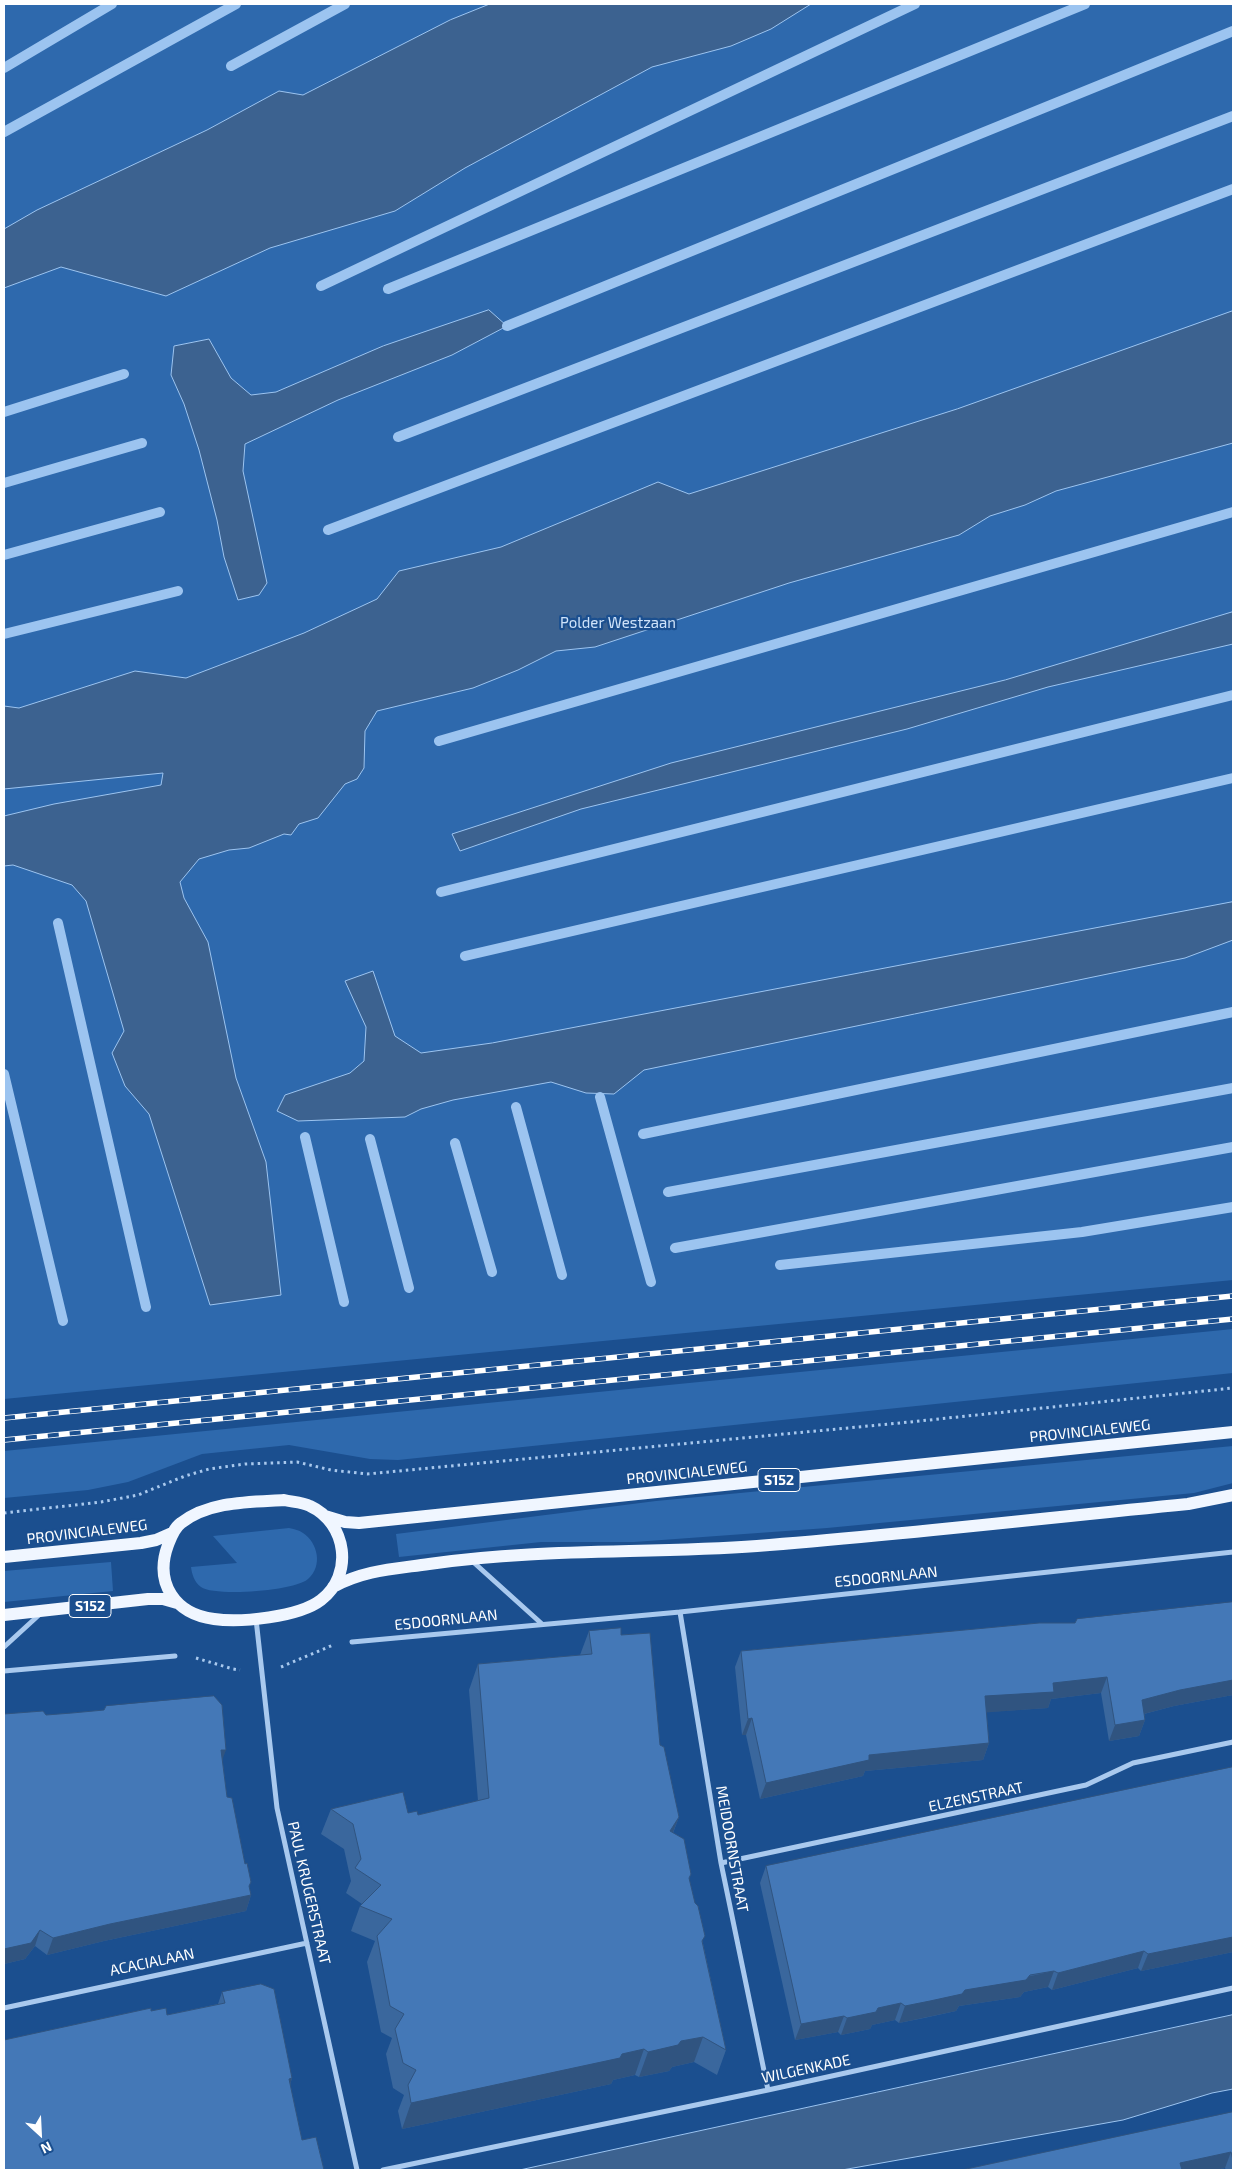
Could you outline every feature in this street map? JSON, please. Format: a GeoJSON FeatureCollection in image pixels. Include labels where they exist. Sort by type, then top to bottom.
{"type":"FeatureCollection","features":[{"type":"Feature","properties":{"kind":"main road","name":"PROVINCIALEWEG"},"geometry":{"type":"LineString","coordinates":[[325,1516],[345,1522],[359,1523],[1233,1432]]}},
{"type":"Feature","properties":{"kind":"main road","name":"S152"},"geometry":{"type":"LineString","coordinates":[[333,1587],[363,1573],[469,1558],[534,1553],[666,1552],[758,1546],[1188,1504],[1233,1495]]}},
{"type":"Feature","properties":{"kind":"main road","name":"S152"},"geometry":{"type":"LineString","coordinates":[[284,1500],[309,1505],[325,1516],[338,1537],[343,1555],[341,1573],[333,1587],[321,1600],[304,1609],[286,1615],[256,1619],[215,1620],[187,1611],[177,1603],[168,1589],[164,1576],[164,1557],[172,1534],[180,1524],[194,1514],[224,1505],[284,1500]]}},
{"type":"Feature","properties":{"kind":"main road","name":"PROVINCIALEWEG"},"geometry":{"type":"LineString","coordinates":[[4,1558],[142,1543],[172,1534]]}},
{"type":"Feature","properties":{"kind":"main road","name":"S152"},"geometry":{"type":"LineString","coordinates":[[4,1615],[148,1599],[163,1599],[177,1603]]}},
{"type":"Feature","properties":{"kind":"street","name":"ESDOORNLAAN"},"geometry":{"type":"LineString","coordinates":[[352,1642],[680,1612],[1233,1552]]}},
{"type":"Feature","properties":{"kind":"street","name":"ESDOORNLAAN"},"geometry":{"type":"LineString","coordinates":[[469,1558],[542,1624]]}},
{"type":"Feature","properties":{"kind":"street"},"geometry":{"type":"LineString","coordinates":[[4,1647],[44,1611]]}},
{"type":"Feature","properties":{"kind":"street","name":"MEIDOORNSTRAAT"},"geometry":{"type":"LineString","coordinates":[[680,1612],[721,1864],[768,2090]]}},
{"type":"Feature","properties":{"kind":"street","name":"PAUL KRUGERSTRAAT"},"geometry":{"type":"LineString","coordinates":[[256,1619],[277,1808],[357,2170]]}},
{"type":"Feature","properties":{"kind":"street"},"geometry":{"type":"LineString","coordinates":[[4,1671],[175,1656]]}},
{"type":"Feature","properties":{"kind":"street","name":"ELZENSTRAAT"},"geometry":{"type":"LineString","coordinates":[[721,1864],[1086,1785],[1133,1763],[1233,1742]]}},
{"type":"Feature","properties":{"kind":"street","name":"ACACIALAAN"},"geometry":{"type":"LineString","coordinates":[[4,2008],[307,1943]]}},
{"type":"Feature","properties":{"kind":"street","name":"WILGENKADE"},"geometry":{"type":"LineString","coordinates":[[383,2170],[768,2090],[1233,1988]]}},
{"type":"Feature","properties":{"kind":"path"},"geometry":{"type":"LineString","coordinates":[[4,1513],[101,1502],[138,1495],[185,1476],[210,1469],[245,1464],[297,1462],[331,1470],[367,1474],[890,1424],[1233,1388]]}},
{"type":"Feature","properties":{"kind":"green space","name":"Polder Westzaan"},"geometry":{"type":"Polygon","coordinates":[[[4,4],[1233,4],[1233,1280],[4,1399],[4,4]]]}},
{"type":"Feature","properties":{"kind":"green space"},"geometry":{"type":"Polygon","coordinates":[[[1233,1329],[1233,1373],[398,1460],[370,1459],[289,1445],[202,1454],[128,1482],[88,1490],[4,1498],[4,1451],[1233,1329]]]}},
{"type":"Feature","properties":{"kind":"green space"},"geometry":{"type":"Polygon","coordinates":[[[1233,1446],[1233,1483],[1194,1493],[827,1528],[634,1542],[541,1542],[399,1557],[396,1534],[656,1501],[1233,1446]]]}},
{"type":"Feature","properties":{"kind":"green space"},"geometry":{"type":"Polygon","coordinates":[[[289,1528],[298,1530],[308,1537],[315,1549],[317,1555],[316,1568],[308,1579],[288,1587],[238,1592],[209,1590],[201,1587],[195,1580],[191,1567],[237,1563],[213,1536],[289,1528]]]}},
{"type":"Feature","properties":{"kind":"green space"},"geometry":{"type":"Polygon","coordinates":[[[111,1562],[113,1591],[4,1602],[4,1571],[111,1562]]]}},
{"type":"Feature","properties":{"kind":"shaded area"},"geometry":{"type":"Polygon","coordinates":[[[490,4],[811,4],[771,29],[731,46],[652,67],[465,168],[395,211],[270,248],[166,296],[61,267],[4,288],[4,229],[37,210],[207,130],[279,91],[303,95],[450,20],[490,4]]]}},
{"type":"Feature","properties":{"kind":"shaded area"},"geometry":{"type":"Polygon","coordinates":[[[489,310],[507,326],[452,355],[338,400],[245,444],[243,471],[267,583],[259,595],[238,600],[224,557],[217,520],[199,450],[184,404],[171,375],[174,346],[209,339],[231,378],[251,395],[276,392],[383,346],[489,310]]]}},
{"type":"Feature","properties":{"kind":"shaded area"},"geometry":{"type":"Polygon","coordinates":[[[1233,311],[1233,443],[1056,491],[1025,505],[990,516],[959,535],[789,583],[595,647],[556,651],[518,670],[473,688],[377,711],[365,731],[364,768],[357,779],[345,784],[318,818],[299,824],[291,835],[284,834],[249,848],[229,850],[199,859],[180,882],[184,898],[208,942],[236,1078],[266,1162],[281,1295],[210,1305],[149,1114],[125,1086],[112,1053],[124,1031],[86,901],[72,885],[13,865],[4,866],[4,816],[54,804],[161,785],[163,773],[4,789],[4,706],[19,708],[135,671],[186,678],[304,633],[377,599],[399,571],[501,547],[658,482],[689,494],[957,409],[1233,311]]]}},
{"type":"Feature","properties":{"kind":"shaded area"},"geometry":{"type":"Polygon","coordinates":[[[1233,612],[1233,644],[1048,687],[907,729],[581,809],[460,851],[452,834],[671,763],[1005,680],[1233,612]]]}},
{"type":"Feature","properties":{"kind":"shaded area"},"geometry":{"type":"Polygon","coordinates":[[[1233,902],[1233,940],[1185,958],[644,1070],[614,1094],[586,1093],[551,1082],[453,1100],[421,1109],[405,1117],[298,1121],[277,1111],[285,1095],[350,1073],[364,1061],[366,1027],[345,981],[373,971],[395,1036],[421,1053],[492,1043],[1233,902]]]}},
{"type":"Feature","properties":{"kind":"shaded area"},"geometry":{"type":"Polygon","coordinates":[[[1233,2015],[1233,2089],[1212,2093],[1123,2120],[842,2170],[520,2170],[1233,2015]]]}},
{"type":"Feature","properties":{"kind":"building"},"geometry":{"type":"Polygon","coordinates":[[[1233,1602],[1233,1680],[1180,1690],[1142,1700],[1145,1720],[1115,1725],[1107,1677],[1053,1683],[1054,1692],[985,1696],[989,1743],[869,1755],[869,1760],[766,1783],[752,1718],[748,1719],[741,1651],[1039,1623],[1075,1623],[1077,1619],[1233,1602]]]}},
{"type":"Feature","properties":{"kind":"building"},"geometry":{"type":"Polygon","coordinates":[[[621,1628],[621,1635],[650,1633],[660,1745],[664,1747],[679,1817],[670,1831],[684,1839],[691,1874],[689,1878],[705,1936],[702,1941],[726,2050],[703,2037],[681,2041],[678,2045],[648,2052],[644,2049],[622,2054],[620,2058],[411,2103],[408,2085],[416,2070],[403,2063],[395,2029],[404,2014],[390,2006],[377,1936],[392,1919],[360,1906],[381,1885],[355,1868],[361,1859],[353,1824],[331,1809],[403,1792],[408,1813],[417,1811],[418,1815],[489,1798],[478,1664],[592,1654],[589,1631],[621,1628]]]}},
{"type":"Feature","properties":{"kind":"building"},"geometry":{"type":"Polygon","coordinates":[[[214,1696],[222,1705],[226,1750],[221,1750],[227,1797],[232,1798],[245,1864],[247,1863],[251,1882],[249,1886],[251,1895],[110,1924],[53,1938],[40,1930],[31,1943],[4,1949],[4,1714],[43,1711],[46,1715],[72,1713],[104,1710],[106,1706],[214,1696]]]}},
{"type":"Feature","properties":{"kind":"building"},"geometry":{"type":"Polygon","coordinates":[[[1233,1767],[1233,1937],[1148,1954],[1144,1951],[1058,1973],[1054,1971],[1030,1975],[1026,1980],[965,1990],[962,1994],[930,2001],[905,2006],[901,2003],[878,2008],[876,2012],[801,2024],[766,1866],[1233,1767]]]}},
{"type":"Feature","properties":{"kind":"building"},"geometry":{"type":"Polygon","coordinates":[[[261,1984],[274,1989],[292,2078],[289,2079],[302,2140],[316,2137],[324,2170],[4,2170],[4,2040],[151,2008],[151,2011],[166,2008],[167,2015],[225,2003],[222,1992],[261,1984]]]}},
{"type":"Feature","properties":{"kind":"building"},"geometry":{"type":"Polygon","coordinates":[[[1233,2112],[1233,2160],[1231,2152],[1180,2163],[1182,2170],[962,2170],[1233,2112]]]}},
{"type":"Feature","properties":{"kind":"waterway"},"geometry":{"type":"LineString","coordinates":[[4,68],[112,4]]}},
{"type":"Feature","properties":{"kind":"waterway"},"geometry":{"type":"LineString","coordinates":[[4,132],[236,4]]}},
{"type":"Feature","properties":{"kind":"waterway"},"geometry":{"type":"LineString","coordinates":[[231,66],[345,4]]}},
{"type":"Feature","properties":{"kind":"waterway"},"geometry":{"type":"LineString","coordinates":[[321,286],[915,4]]}},
{"type":"Feature","properties":{"kind":"waterway"},"geometry":{"type":"LineString","coordinates":[[388,289],[1085,4]]}},
{"type":"Feature","properties":{"kind":"waterway"},"geometry":{"type":"LineString","coordinates":[[507,326],[1233,31]]}},
{"type":"Feature","properties":{"kind":"waterway"},"geometry":{"type":"LineString","coordinates":[[398,437],[1233,116]]}},
{"type":"Feature","properties":{"kind":"waterway"},"geometry":{"type":"LineString","coordinates":[[328,530],[1233,189]]}},
{"type":"Feature","properties":{"kind":"waterway"},"geometry":{"type":"LineString","coordinates":[[4,412],[124,374]]}},
{"type":"Feature","properties":{"kind":"waterway"},"geometry":{"type":"LineString","coordinates":[[4,483],[142,443]]}},
{"type":"Feature","properties":{"kind":"waterway"},"geometry":{"type":"LineString","coordinates":[[4,555],[160,512]]}},
{"type":"Feature","properties":{"kind":"waterway"},"geometry":{"type":"LineString","coordinates":[[439,741],[1233,512]]}},
{"type":"Feature","properties":{"kind":"waterway"},"geometry":{"type":"LineString","coordinates":[[4,634],[178,591]]}},
{"type":"Feature","properties":{"kind":"waterway"},"geometry":{"type":"LineString","coordinates":[[441,892],[1233,695]]}},
{"type":"Feature","properties":{"kind":"waterway"},"geometry":{"type":"LineString","coordinates":[[465,956],[1233,778]]}},
{"type":"Feature","properties":{"kind":"waterway"},"geometry":{"type":"LineString","coordinates":[[58,923],[146,1307]]}},
{"type":"Feature","properties":{"kind":"waterway"},"geometry":{"type":"LineString","coordinates":[[643,1134],[1233,1012]]}},
{"type":"Feature","properties":{"kind":"waterway"},"geometry":{"type":"LineString","coordinates":[[4,1074],[63,1321]]}},
{"type":"Feature","properties":{"kind":"waterway"},"geometry":{"type":"LineString","coordinates":[[668,1192],[1233,1088]]}},
{"type":"Feature","properties":{"kind":"waterway"},"geometry":{"type":"LineString","coordinates":[[600,1097],[651,1282]]}},
{"type":"Feature","properties":{"kind":"waterway"},"geometry":{"type":"LineString","coordinates":[[516,1107],[562,1275]]}},
{"type":"Feature","properties":{"kind":"waterway"},"geometry":{"type":"LineString","coordinates":[[305,1137],[344,1302]]}},
{"type":"Feature","properties":{"kind":"waterway"},"geometry":{"type":"LineString","coordinates":[[370,1139],[409,1288]]}},
{"type":"Feature","properties":{"kind":"waterway"},"geometry":{"type":"LineString","coordinates":[[455,1143],[492,1272]]}},
{"type":"Feature","properties":{"kind":"waterway"},"geometry":{"type":"LineString","coordinates":[[675,1248],[1233,1147]]}},
{"type":"Feature","properties":{"kind":"waterway"},"geometry":{"type":"LineString","coordinates":[[780,1265],[1082,1232],[1233,1207]]}},
{"type":"Feature","properties":{"kind":"railway"},"geometry":{"type":"LineString","coordinates":[[4,1418],[1233,1296]]}},
{"type":"Feature","properties":{"kind":"railway"},"geometry":{"type":"LineString","coordinates":[[4,1440],[1233,1319]]}}]}
